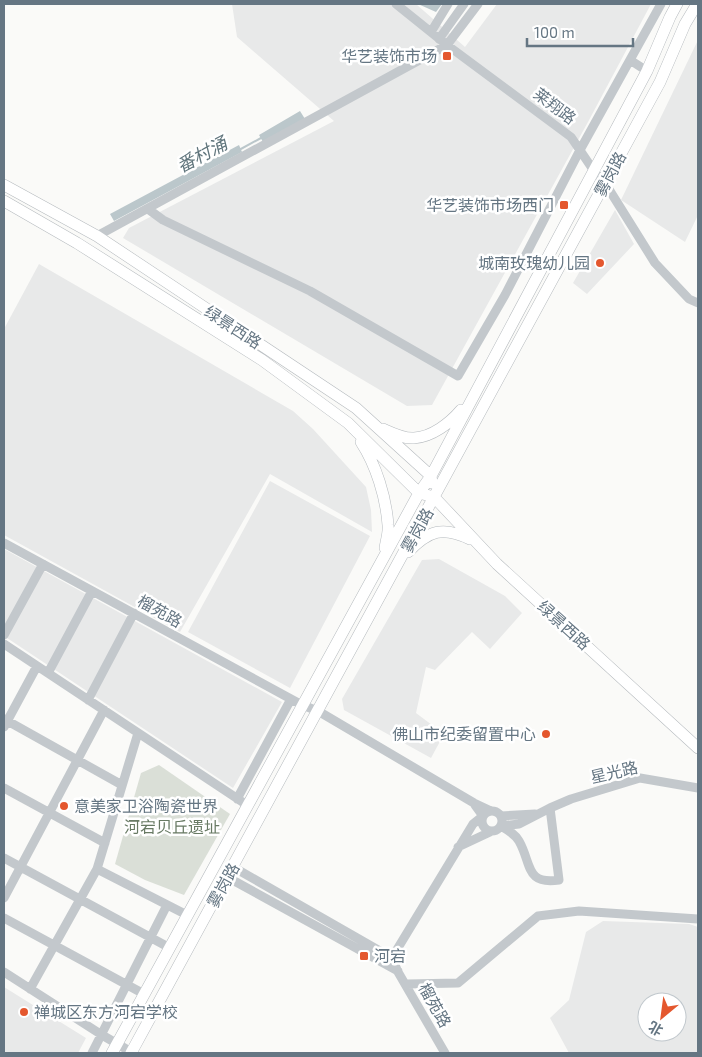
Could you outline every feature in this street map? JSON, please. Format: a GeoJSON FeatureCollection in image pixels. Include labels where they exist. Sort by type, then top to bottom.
{"type":"FeatureCollection","features":[{"type":"Feature","properties":{"kind":"main road","name":"雾岗路"},"geometry":{"type":"LineString","coordinates":[[115,1049],[187,915],[242,802],[297,702],[430,476],[474,395],[647,71],[677,4]]}},
{"type":"Feature","properties":{"kind":"main road","name":"雾岗路"},"geometry":{"type":"LineString","coordinates":[[132,1053],[660,82],[690,15],[698,5]]}},
{"type":"Feature","properties":{"kind":"main road","name":"绿景西路"},"geometry":{"type":"LineString","coordinates":[[4,185],[97,236],[356,408],[430,476]]}},
{"type":"Feature","properties":{"kind":"main road","name":"绿景西路"},"geometry":{"type":"LineString","coordinates":[[4,201],[78,243],[262,360],[348,423],[419,493],[434,497],[497,564],[698,748]]}},
{"type":"Feature","properties":{"kind":"main road"},"geometry":{"type":"LineString","coordinates":[[375,425],[413,438],[432,434],[455,417],[474,395]]}},
{"type":"Feature","properties":{"kind":"main road"},"geometry":{"type":"LineString","coordinates":[[348,423],[369,454],[382,493],[389,526],[382,560]]}},
{"type":"Feature","properties":{"kind":"main road"},"geometry":{"type":"LineString","coordinates":[[430,476],[434,497]]}},
{"type":"Feature","properties":{"kind":"main road"},"geometry":{"type":"LineString","coordinates":[[400,561],[427,535],[442,530],[456,532],[476,541]]}},
{"type":"Feature","properties":{"kind":"street","name":"莱翔路"},"geometry":{"type":"LineString","coordinates":[[396,4],[439,39],[571,138],[605,183],[655,263],[689,299],[698,303]]}},
{"type":"Feature","properties":{"kind":"street"},"geometry":{"type":"LineString","coordinates":[[431,32],[448,4]]}},
{"type":"Feature","properties":{"kind":"street"},"geometry":{"type":"LineString","coordinates":[[439,39],[464,4]]}},
{"type":"Feature","properties":{"kind":"street"},"geometry":{"type":"LineString","coordinates":[[97,236],[448,45],[478,4]]}},
{"type":"Feature","properties":{"kind":"street"},"geometry":{"type":"LineString","coordinates":[[148,209],[163,220],[310,291],[458,376],[505,295],[580,150],[661,4]]}},
{"type":"Feature","properties":{"kind":"street"},"geometry":{"type":"LineString","coordinates":[[630,60],[647,71]]}},
{"type":"Feature","properties":{"kind":"street","name":"榴苑路"},"geometry":{"type":"LineString","coordinates":[[4,543],[297,702],[318,711]]}},
{"type":"Feature","properties":{"kind":"street"},"geometry":{"type":"LineString","coordinates":[[4,635],[43,564]]}},
{"type":"Feature","properties":{"kind":"street"},"geometry":{"type":"LineString","coordinates":[[48,673],[92,591]]}},
{"type":"Feature","properties":{"kind":"street"},"geometry":{"type":"LineString","coordinates":[[88,700],[134,613]]}},
{"type":"Feature","properties":{"kind":"street"},"geometry":{"type":"LineString","coordinates":[[4,644],[242,802]]}},
{"type":"Feature","properties":{"kind":"street"},"geometry":{"type":"LineString","coordinates":[[37,666],[5,722],[122,785]]}},
{"type":"Feature","properties":{"kind":"street"},"geometry":{"type":"LineString","coordinates":[[4,898],[104,710]]}},
{"type":"Feature","properties":{"kind":"street"},"geometry":{"type":"LineString","coordinates":[[318,711],[474,803],[487,814]]}},
{"type":"Feature","properties":{"kind":"street"},"geometry":{"type":"LineString","coordinates":[[30,990],[97,869],[138,733]]}},
{"type":"Feature","properties":{"kind":"street","name":"星光路"},"geometry":{"type":"LineString","coordinates":[[501,821],[513,816],[540,813],[571,799],[640,778],[698,788]]}},
{"type":"Feature","properties":{"kind":"street"},"geometry":{"type":"LineString","coordinates":[[4,788],[105,843]]}},
{"type":"Feature","properties":{"kind":"street"},"geometry":{"type":"LineString","coordinates":[[230,872],[390,962],[473,824],[487,814],[496,812],[501,821],[519,840],[534,875],[539,880],[546,882],[559,880],[550,808]]}},
{"type":"Feature","properties":{"kind":"street"},"geometry":{"type":"LineString","coordinates":[[487,814],[482,826],[490,832]]}},
{"type":"Feature","properties":{"kind":"street"},"geometry":{"type":"LineString","coordinates":[[458,847],[490,832],[497,831],[501,821]]}},
{"type":"Feature","properties":{"kind":"street"},"geometry":{"type":"LineString","coordinates":[[4,858],[170,948]]}},
{"type":"Feature","properties":{"kind":"street"},"geometry":{"type":"LineString","coordinates":[[97,869],[187,915]]}},
{"type":"Feature","properties":{"kind":"street"},"geometry":{"type":"LineString","coordinates":[[92,1053],[167,905]]}},
{"type":"Feature","properties":{"kind":"street"},"geometry":{"type":"LineString","coordinates":[[407,984],[458,983],[538,916],[579,911],[698,919]]}},
{"type":"Feature","properties":{"kind":"street"},"geometry":{"type":"LineString","coordinates":[[4,918],[144,994]]}},
{"type":"Feature","properties":{"kind":"street","name":"榴苑路"},"geometry":{"type":"LineString","coordinates":[[390,962],[407,984],[445,1053]]}},
{"type":"Feature","properties":{"kind":"street"},"geometry":{"type":"LineString","coordinates":[[4,972],[102,1036],[115,1049],[132,1053]]}},
{"type":"Feature","properties":{"kind":"shaded area"},"geometry":{"type":"Polygon","coordinates":[[[232,4],[416,4],[465,47],[497,4],[651,4],[432,405],[407,406],[123,238],[129,228],[334,121],[237,37],[232,4]]]}},
{"type":"Feature","properties":{"kind":"shaded area"},"geometry":{"type":"Polygon","coordinates":[[[418,4],[442,4],[436,12],[418,4]]]}},
{"type":"Feature","properties":{"kind":"shaded area"},"geometry":{"type":"Polygon","coordinates":[[[698,40],[698,215],[685,242],[621,200],[698,40]]]}},
{"type":"Feature","properties":{"kind":"shaded area"},"geometry":{"type":"Polygon","coordinates":[[[300,111],[305,119],[263,142],[259,135],[300,111]]]}},
{"type":"Feature","properties":{"kind":"shaded area"},"geometry":{"type":"Polygon","coordinates":[[[239,145],[242,152],[114,221],[110,214],[239,145]]]}},
{"type":"Feature","properties":{"kind":"shaded area","name":"城南玫瑰幼儿园"},"geometry":{"type":"Polygon","coordinates":[[[615,210],[634,244],[587,294],[573,283],[615,210]]]}},
{"type":"Feature","properties":{"kind":"shaded area"},"geometry":{"type":"Polygon","coordinates":[[[39,264],[293,411],[313,429],[366,487],[371,510],[372,532],[270,474],[180,632],[4,535],[4,329],[39,264]]]}},
{"type":"Feature","properties":{"kind":"shaded area"},"geometry":{"type":"Polygon","coordinates":[[[270,481],[370,536],[290,688],[188,632],[270,481]]]}},
{"type":"Feature","properties":{"kind":"shaded area"},"geometry":{"type":"Polygon","coordinates":[[[4,549],[282,702],[233,788],[4,636],[4,549]]]}},
{"type":"Feature","properties":{"kind":"shaded area"},"geometry":{"type":"Polygon","coordinates":[[[439,559],[505,596],[522,613],[490,649],[472,632],[435,670],[426,667],[416,713],[444,734],[431,758],[344,710],[342,699],[422,560],[439,559]]]}},
{"type":"Feature","properties":{"kind":"shaded area"},"geometry":{"type":"Polygon","coordinates":[[[603,921],[689,924],[698,927],[698,1053],[569,1053],[550,1018],[569,1000],[586,932],[603,921]]]}},
{"type":"Feature","properties":{"kind":"shaded area","name":"禅城区东方河宕学校"},"geometry":{"type":"Polygon","coordinates":[[[4,987],[86,1038],[78,1053],[4,1053],[4,987]]]}},
{"type":"Feature","properties":{"kind":"green space","name":"河宕贝丘遗址"},"geometry":{"type":"Polygon","coordinates":[[[159,765],[230,814],[184,895],[145,880],[115,864],[141,773],[159,765]]]}},
{"type":"Feature","properties":{"kind":"waterway","name":"番村涌"},"geometry":{"type":"LineString","coordinates":[[239,150],[261,138]]}},
{"type":"Feature","properties":{"kind":"place","name":"华艺装饰市场"},"geometry":{"type":"Point","coordinates":[447,56]}},
{"type":"Feature","properties":{"kind":"place","name":"华艺装饰市场西门"},"geometry":{"type":"Point","coordinates":[564,205]}},
{"type":"Feature","properties":{"kind":"place","name":"城南玫瑰幼儿园"},"geometry":{"type":"Point","coordinates":[600,263]}},
{"type":"Feature","properties":{"kind":"place","name":"佛山市纪委留置中心"},"geometry":{"type":"Point","coordinates":[546,734]}},
{"type":"Feature","properties":{"kind":"place","name":"意美家卫浴陶瓷世界"},"geometry":{"type":"Point","coordinates":[64,806]}},
{"type":"Feature","properties":{"kind":"place","name":"河宕"},"geometry":{"type":"Point","coordinates":[364,956]}},
{"type":"Feature","properties":{"kind":"place","name":"禅城区东方河宕学校"},"geometry":{"type":"Point","coordinates":[24,1012]}}]}
